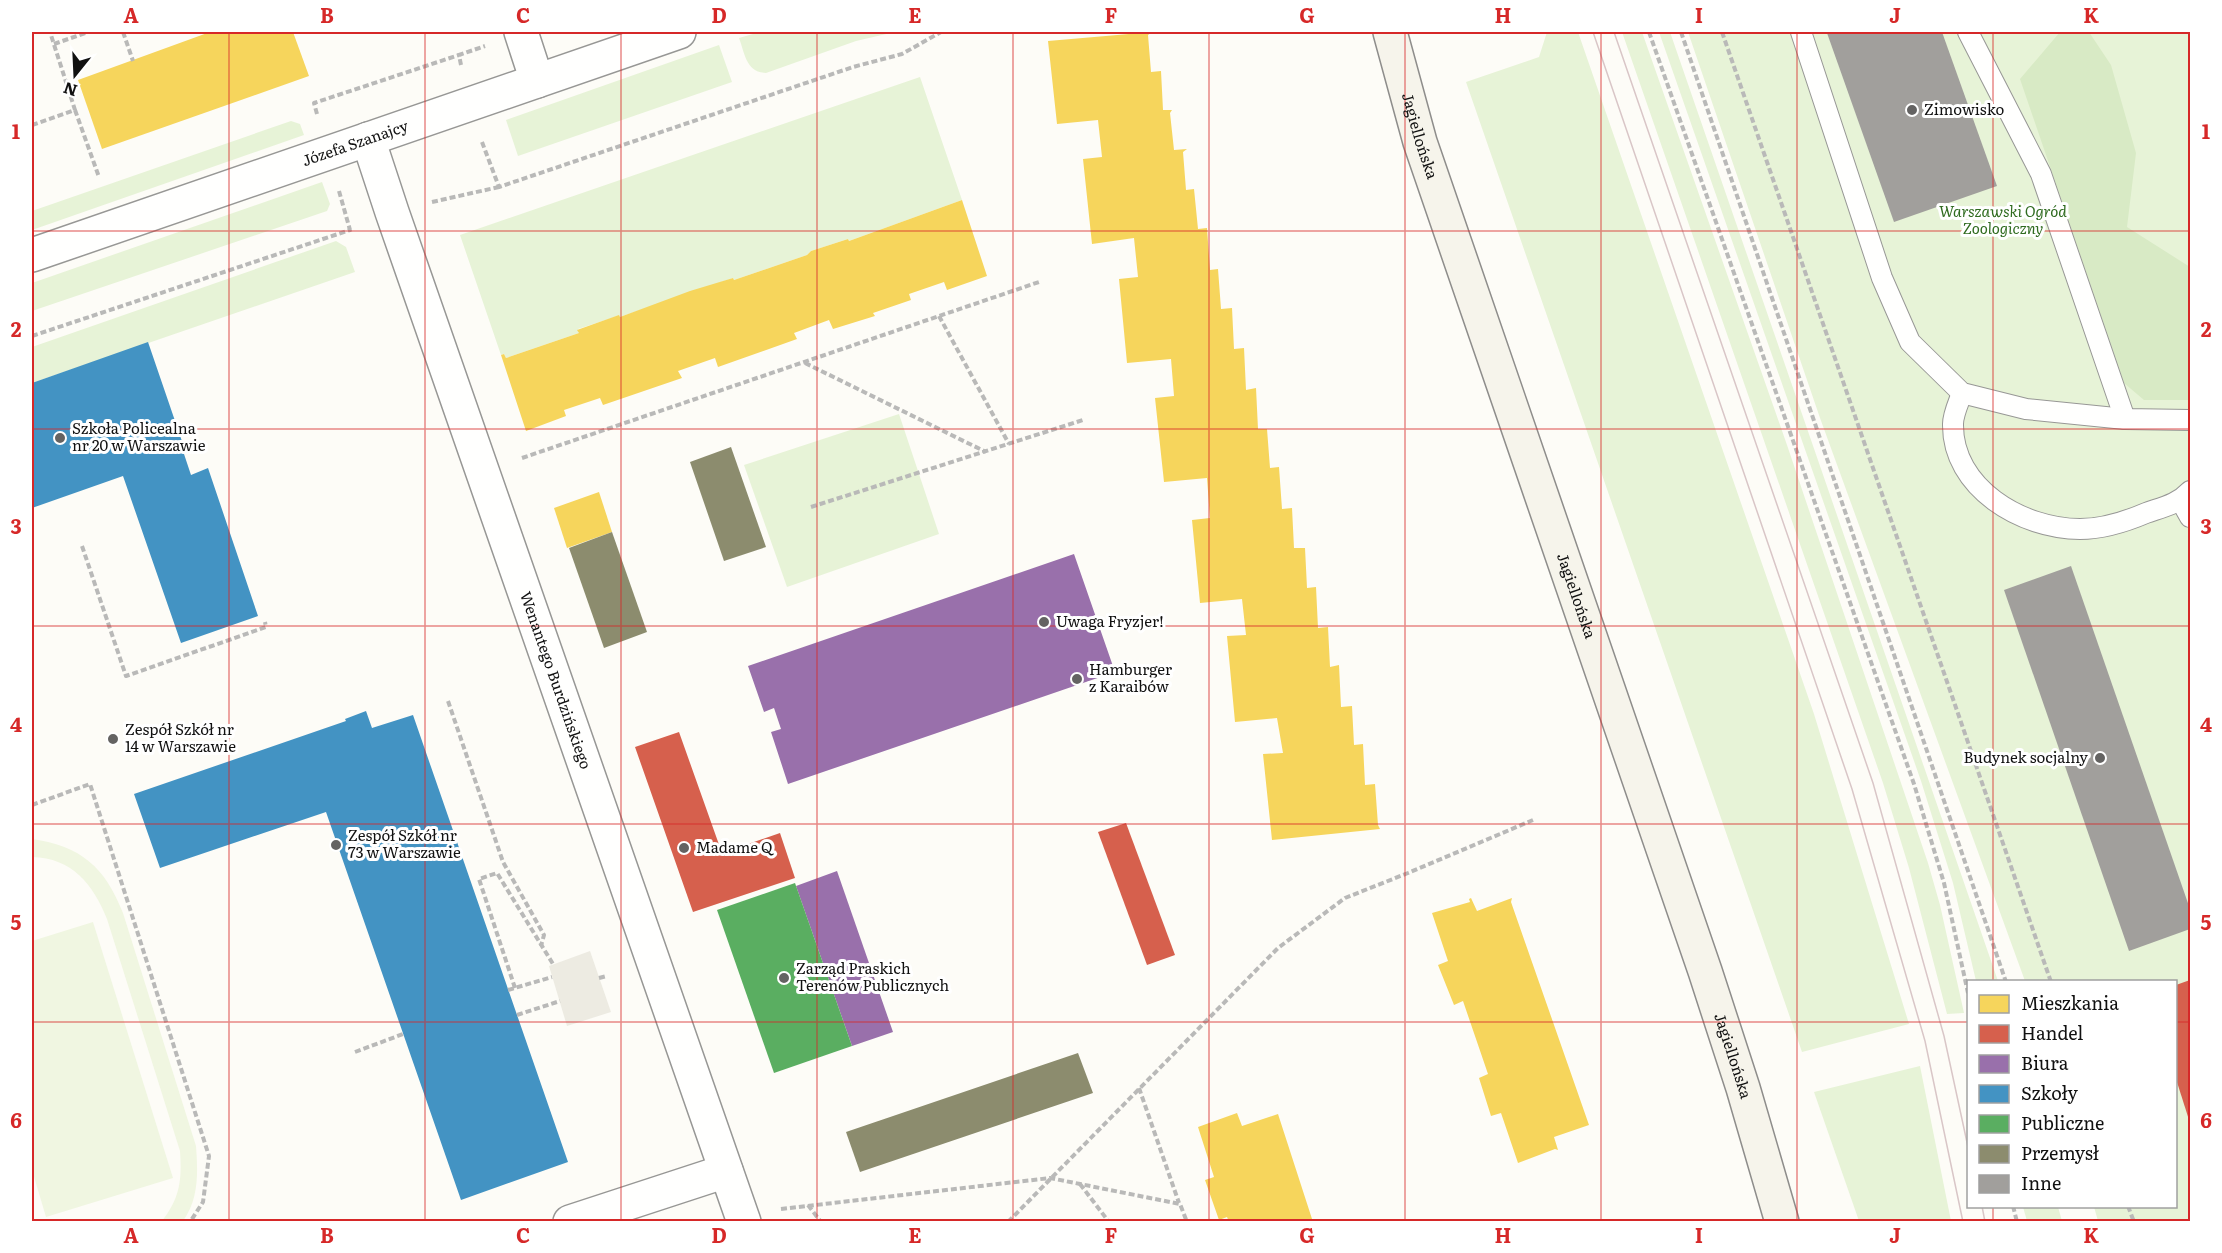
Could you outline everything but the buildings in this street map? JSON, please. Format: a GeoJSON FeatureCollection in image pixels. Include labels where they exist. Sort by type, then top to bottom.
{"type":"FeatureCollection","features":[{"type":"Feature","properties":{"kind":"street"},"geometry":{"type":"LineString","coordinates":[[521,32],[537,81]]}},
{"type":"Feature","properties":{"kind":"street","name":"Józefa Szanajcy"},"geometry":{"type":"LineString","coordinates":[[32,255],[679,32]]}},
{"type":"Feature","properties":{"kind":"street","name":"Jagiellońska"},"geometry":{"type":"LineString","coordinates":[[1390,32],[1420,142],[1706,971],[1782,1221]]}},
{"type":"Feature","properties":{"kind":"street","name":"Wenantego Burdzińskiego"},"geometry":{"type":"LineString","coordinates":[[368,139],[742,1218]]}},
{"type":"Feature","properties":{"kind":"street","name":"Jagiellońska"},"geometry":{"type":"LineString","coordinates":[[1763,1160],[1763,1221]]}},
{"type":"Feature","properties":{"kind":"street"},"geometry":{"type":"LineString","coordinates":[[570,1221],[726,1172]]}},
{"type":"Feature","properties":{"kind":"lane"},"geometry":{"type":"LineString","coordinates":[[1801,32],[1882,278],[1910,342],[1962,393],[2026,409],[2124,419],[2190,420]]}},
{"type":"Feature","properties":{"kind":"lane"},"geometry":{"type":"LineString","coordinates":[[1968,32],[2041,174],[2124,419]]}},
{"type":"Feature","properties":{"kind":"lane"},"geometry":{"type":"LineString","coordinates":[[1962,393],[1953,422],[1957,453],[1971,479],[2002,507],[2041,524],[2080,529],[2117,525],[2187,503]]}},
{"type":"Feature","properties":{"kind":"path"},"geometry":{"type":"LineString","coordinates":[[50,32],[99,177]]}},
{"type":"Feature","properties":{"kind":"path"},"geometry":{"type":"LineString","coordinates":[[54,44],[88,32]]}},
{"type":"Feature","properties":{"kind":"path"},"geometry":{"type":"LineString","coordinates":[[123,32],[133,61]]}},
{"type":"Feature","properties":{"kind":"path"},"geometry":{"type":"LineString","coordinates":[[521,32],[459,56],[469,104],[499,187],[853,67],[902,54],[941,32]]}},
{"type":"Feature","properties":{"kind":"path"},"geometry":{"type":"LineString","coordinates":[[1649,32],[1914,784],[1944,883],[1967,988]]}},
{"type":"Feature","properties":{"kind":"path"},"geometry":{"type":"LineString","coordinates":[[1681,32],[2006,980]]}},
{"type":"Feature","properties":{"kind":"path"},"geometry":{"type":"LineString","coordinates":[[1722,32],[2051,980]]}},
{"type":"Feature","properties":{"kind":"path"},"geometry":{"type":"LineString","coordinates":[[32,125],[75,110]]}},
{"type":"Feature","properties":{"kind":"path"},"geometry":{"type":"LineString","coordinates":[[32,336],[350,230]]}},
{"type":"Feature","properties":{"kind":"path"},"geometry":{"type":"LineString","coordinates":[[522,458],[1039,282]]}},
{"type":"Feature","properties":{"kind":"path"},"geometry":{"type":"LineString","coordinates":[[939,316],[1009,444]]}},
{"type":"Feature","properties":{"kind":"path"},"geometry":{"type":"LineString","coordinates":[[804,362],[986,452]]}},
{"type":"Feature","properties":{"kind":"path"},"geometry":{"type":"LineString","coordinates":[[811,507],[1083,420]]}},
{"type":"Feature","properties":{"kind":"path"},"geometry":{"type":"LineString","coordinates":[[82,546],[126,676],[266,627],[264,622]]}},
{"type":"Feature","properties":{"kind":"path"},"geometry":{"type":"LineString","coordinates":[[448,701],[503,862],[544,935],[541,946]]}},
{"type":"Feature","properties":{"kind":"path"},"geometry":{"type":"LineString","coordinates":[[32,805],[90,784],[209,1156],[203,1202],[190,1221]]}},
{"type":"Feature","properties":{"kind":"path"},"geometry":{"type":"LineString","coordinates":[[1008,1221],[1278,948],[1345,898],[1533,820]]}},
{"type":"Feature","properties":{"kind":"path"},"geometry":{"type":"LineString","coordinates":[[516,988],[479,879],[497,873],[553,964]]}},
{"type":"Feature","properties":{"kind":"path"},"geometry":{"type":"LineString","coordinates":[[600,978],[608,976]]}},
{"type":"Feature","properties":{"kind":"path"},"geometry":{"type":"LineString","coordinates":[[508,990],[552,977]]}},
{"type":"Feature","properties":{"kind":"path"},"geometry":{"type":"LineString","coordinates":[[517,1015],[560,1001]]}},
{"type":"Feature","properties":{"kind":"path"},"geometry":{"type":"LineString","coordinates":[[355,1052],[403,1034]]}},
{"type":"Feature","properties":{"kind":"path"},"geometry":{"type":"LineString","coordinates":[[1139,1088],[1186,1221]]}},
{"type":"Feature","properties":{"kind":"path"},"geometry":{"type":"LineString","coordinates":[[776,1210],[1050,1178],[1180,1204]]}},
{"type":"Feature","properties":{"kind":"path"},"geometry":{"type":"LineString","coordinates":[[1080,1184],[1109,1221]]}},
{"type":"Feature","properties":{"kind":"path"},"geometry":{"type":"LineString","coordinates":[[807,1205],[821,1221]]}},
{"type":"Feature","properties":{"kind":"green space"},"geometry":{"type":"Polygon","coordinates":[[[760,32],[895,32],[856,41],[766,73],[759,72],[750,66],[739,38],[760,32]]]}},
{"type":"Feature","properties":{"kind":"green space"},"geometry":{"type":"Polygon","coordinates":[[[1547,32],[1578,32],[1814,714],[1909,1024],[1802,1052],[1466,82],[1539,57],[1547,32]]]}},
{"type":"Feature","properties":{"kind":"green space"},"geometry":{"type":"Polygon","coordinates":[[[1622,32],[1642,32],[1787,445],[1928,863],[1940,905],[1964,1013],[1947,1014],[1909,868],[1883,783],[1622,32]]]}},
{"type":"Feature","properties":{"kind":"green space"},"geometry":{"type":"Polygon","coordinates":[[[1659,32],[1670,32],[1998,980],[1976,980],[1953,883],[1921,781],[1659,32]]]}},
{"type":"Feature","properties":{"kind":"green space","name":"Warszawski Ogród Zoologiczny"},"geometry":{"type":"Polygon","coordinates":[[[1688,32],[2190,32],[2190,1221],[2098,1221],[2094,1208],[2177,1208],[2177,980],[2025,980],[1820,418],[1688,32]]]}},
{"type":"Feature","properties":{"kind":"green space"},"geometry":{"type":"Polygon","coordinates":[[[2060,32],[2089,32],[2111,65],[2136,153],[2127,227],[2190,267],[2190,400],[2144,400],[2124,383],[2020,79],[2060,32]]]}},
{"type":"Feature","properties":{"kind":"green space"},"geometry":{"type":"Polygon","coordinates":[[[719,45],[732,82],[518,156],[506,120],[719,45]]]}},
{"type":"Feature","properties":{"kind":"green space"},"geometry":{"type":"Polygon","coordinates":[[[920,77],[962,200],[849,241],[848,239],[811,251],[807,255],[734,280],[733,278],[578,329],[579,333],[506,358],[504,354],[501,355],[460,235],[920,77]]]}},
{"type":"Feature","properties":{"kind":"green space"},"geometry":{"type":"Polygon","coordinates":[[[291,121],[300,124],[304,135],[32,230],[32,211],[291,121]]]}},
{"type":"Feature","properties":{"kind":"green space"},"geometry":{"type":"Polygon","coordinates":[[[322,182],[330,204],[327,211],[32,311],[32,283],[322,182]]]}},
{"type":"Feature","properties":{"kind":"green space"},"geometry":{"type":"Polygon","coordinates":[[[336,241],[346,247],[355,272],[32,383],[32,347],[336,241]]]}},
{"type":"Feature","properties":{"kind":"green space"},"geometry":{"type":"Polygon","coordinates":[[[899,414],[939,534],[787,587],[744,465],[899,414]]]}},
{"type":"Feature","properties":{"kind":"green space"},"geometry":{"type":"Polygon","coordinates":[[[32,839],[64,847],[89,861],[108,883],[123,913],[196,1146],[195,1194],[183,1221],[162,1221],[176,1196],[181,1171],[180,1151],[107,919],[88,884],[79,875],[59,862],[32,857],[32,839]]]}},
{"type":"Feature","properties":{"kind":"green space"},"geometry":{"type":"Polygon","coordinates":[[[93,922],[173,1178],[46,1217],[32,1170],[32,941],[93,922]]]}},
{"type":"Feature","properties":{"kind":"green space"},"geometry":{"type":"Polygon","coordinates":[[[1920,1066],[1951,1221],[1859,1221],[1814,1092],[1920,1066]]]}},
{"type":"Feature","properties":{"kind":"green space"},"geometry":{"type":"Polygon","coordinates":[[[2023,1208],[2058,1208],[2062,1221],[2027,1221],[2023,1208]]]}},
{"type":"Feature","properties":{"kind":"shaded area"},"geometry":{"type":"Polygon","coordinates":[[[590,951],[611,1012],[567,1026],[549,966],[590,951]]]}},
{"type":"Feature","properties":{"kind":"tram line"},"geometry":{"type":"LineString","coordinates":[[1593,32],[1852,789],[1925,1041],[1963,1222]]}},
{"type":"Feature","properties":{"kind":"tram line"},"geometry":{"type":"LineString","coordinates":[[1614,32],[1873,783],[1944,1036],[1967,1142]]}},
{"type":"Feature","properties":{"kind":"tram line"},"geometry":{"type":"LineString","coordinates":[[1982,1208],[1985,1222]]}},
{"type":"Feature","properties":{"kind":"place","name":"Zimowisko"},"geometry":{"type":"Point","coordinates":[1912,110]}},
{"type":"Feature","properties":{"kind":"place","name":"Szkoła Policealna nr 20 w Warszawie"},"geometry":{"type":"Point","coordinates":[60,438]}},
{"type":"Feature","properties":{"kind":"place","name":"Uwaga Fryzjer!"},"geometry":{"type":"Point","coordinates":[1044,622]}},
{"type":"Feature","properties":{"kind":"place","name":"Hamburger z Karaibów"},"geometry":{"type":"Point","coordinates":[1077,679]}},
{"type":"Feature","properties":{"kind":"place","name":"Zespół Szkół nr 14 w Warszawie"},"geometry":{"type":"Point","coordinates":[113,739]}},
{"type":"Feature","properties":{"kind":"place","name":"Budynek socjalny"},"geometry":{"type":"Point","coordinates":[2100,758]}},
{"type":"Feature","properties":{"kind":"place","name":"Zespół Szkół nr 73 w Warszawie"},"geometry":{"type":"Point","coordinates":[336,845]}},
{"type":"Feature","properties":{"kind":"place","name":"Madame Q"},"geometry":{"type":"Point","coordinates":[684,848]}},
{"type":"Feature","properties":{"kind":"place","name":"Zarząd Praskich Terenów Publicznych"},"geometry":{"type":"Point","coordinates":[784,978]}}]}
